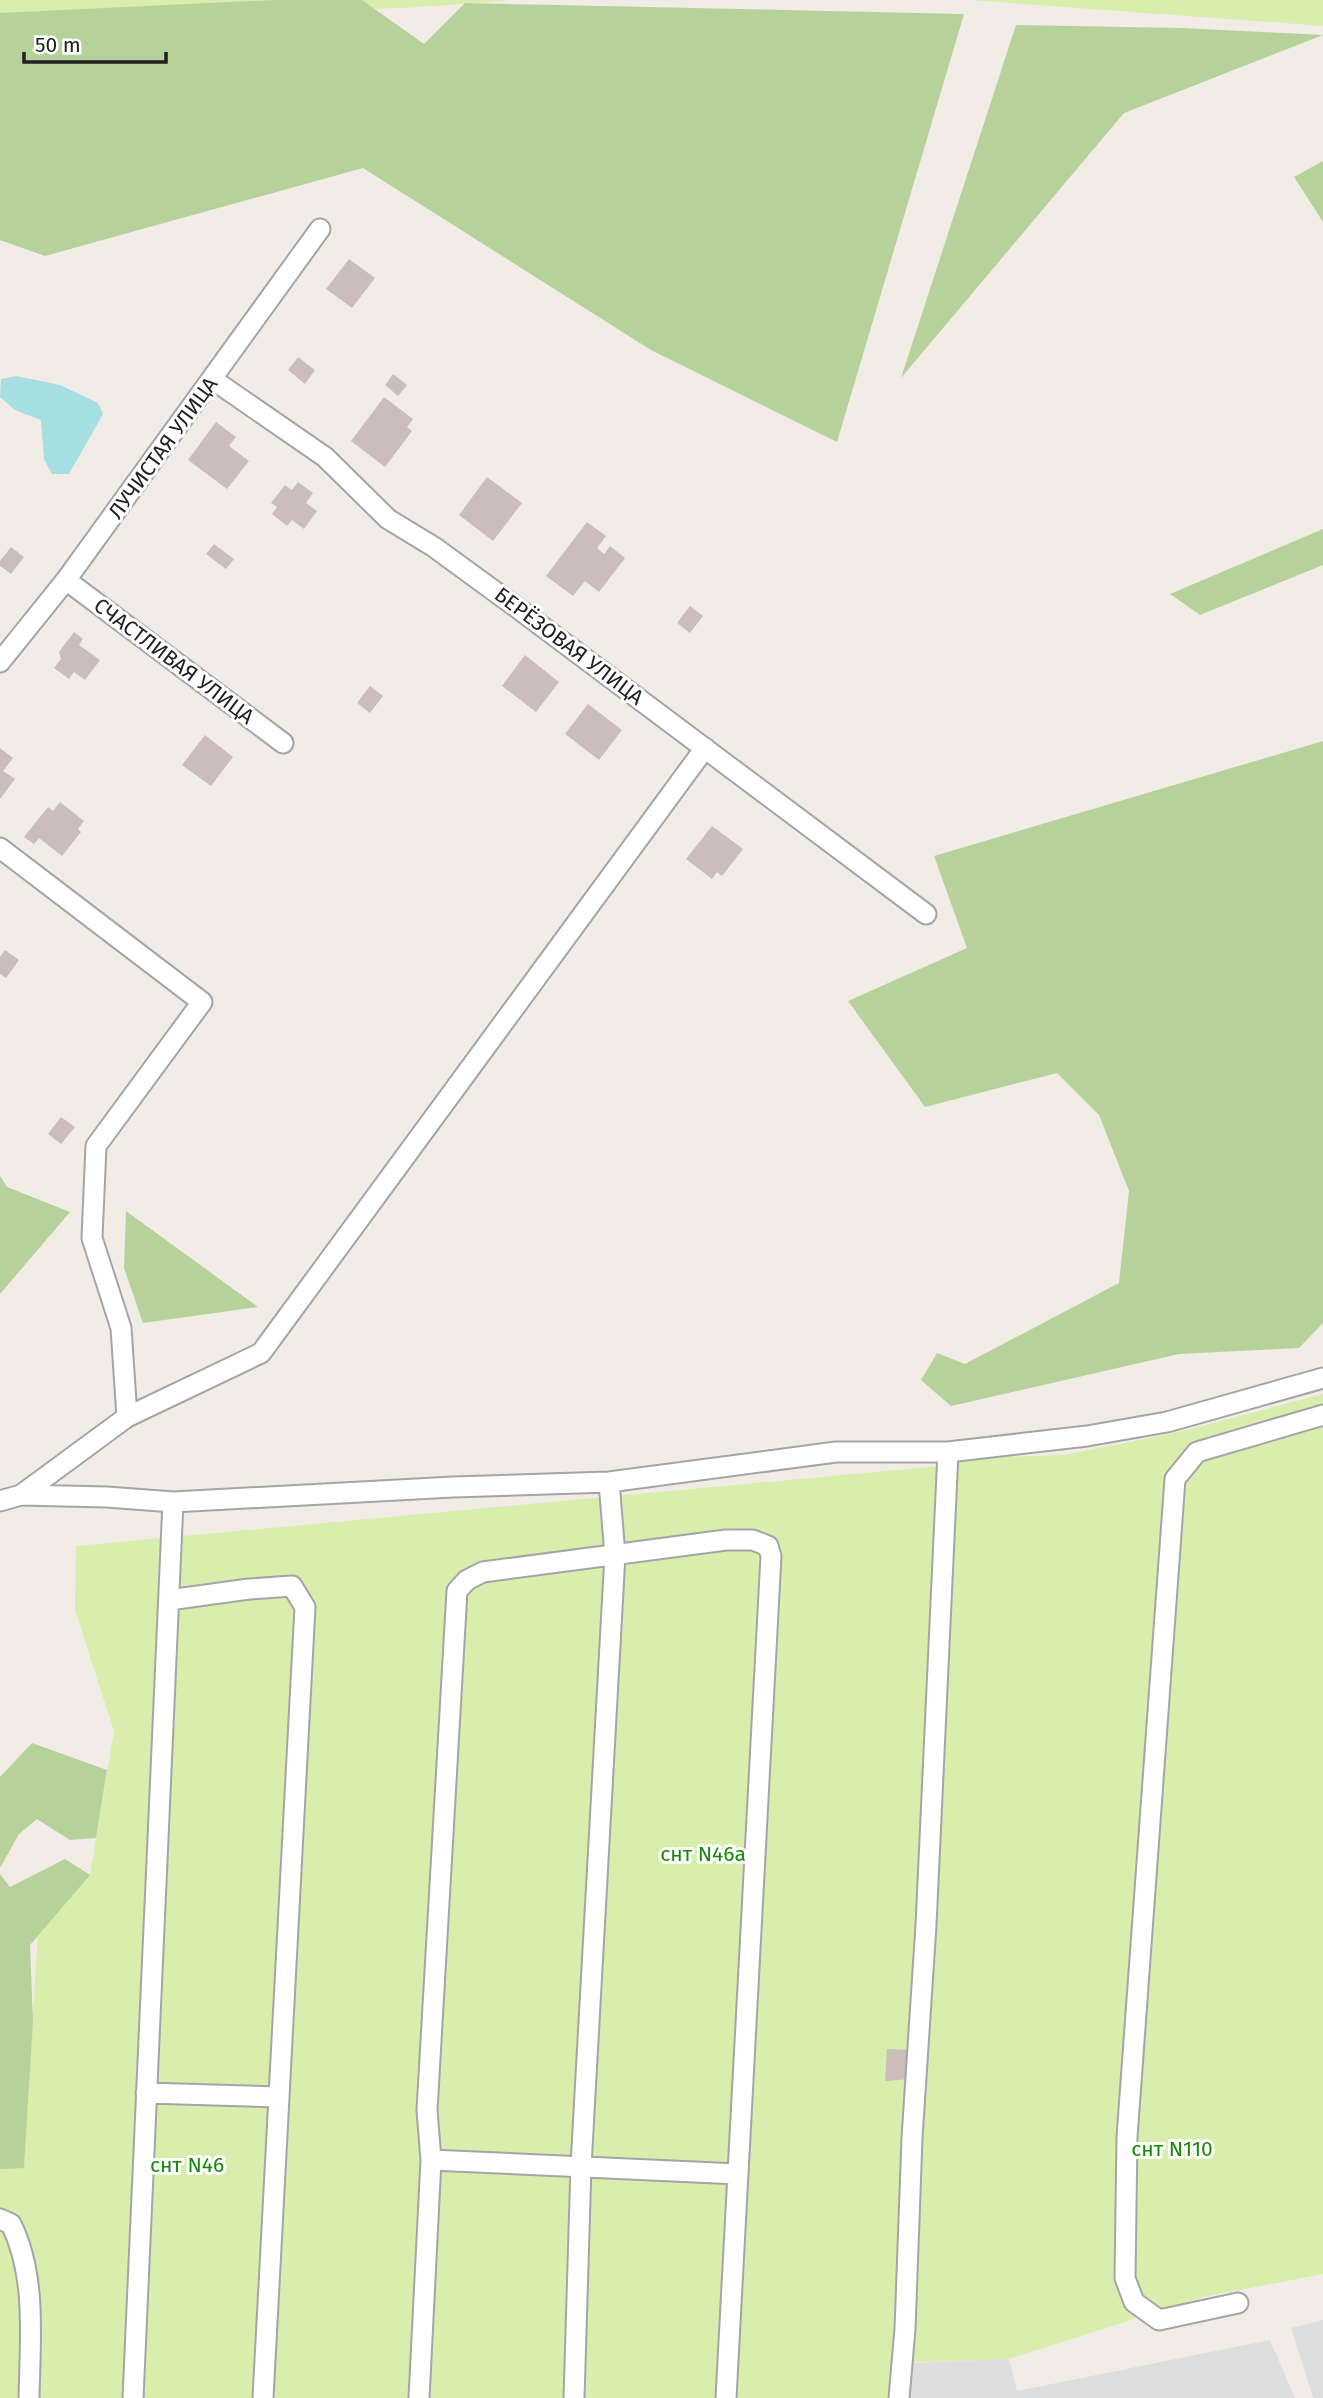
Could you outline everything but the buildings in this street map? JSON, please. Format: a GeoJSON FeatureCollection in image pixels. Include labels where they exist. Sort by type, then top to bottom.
{"type":"FeatureCollection","features":[{"type":"Feature","properties":{"kind":"street","name":"ЛУЧИСТАЯ УЛИЦА"},"geometry":{"type":"LineString","coordinates":[[0,662],[66,580],[320,229]]}},
{"type":"Feature","properties":{"kind":"street","name":"БЕРЁЗОВАЯ УЛИЦА"},"geometry":{"type":"LineString","coordinates":[[212,379],[325,457],[388,519],[435,547],[926,914]]}},
{"type":"Feature","properties":{"kind":"street","name":"СЧАСТЛИВАЯ УЛИЦА"},"geometry":{"type":"LineString","coordinates":[[66,580],[283,743]]}},
{"type":"Feature","properties":{"kind":"street"},"geometry":{"type":"LineString","coordinates":[[0,1502],[21,1495],[127,1416],[261,1353],[705,748]]}},
{"type":"Feature","properties":{"kind":"street"},"geometry":{"type":"LineString","coordinates":[[0,848],[202,1002],[96,1146],[92,1238],[121,1328],[127,1416]]}},
{"type":"Feature","properties":{"kind":"street"},"geometry":{"type":"LineString","coordinates":[[21,1495],[173,1502],[453,1487],[609,1482],[836,1452],[948,1452],[1087,1436],[1167,1422],[1323,1378]]}},
{"type":"Feature","properties":{"kind":"street"},"geometry":{"type":"LineString","coordinates":[[1238,2303],[1159,2320],[1134,2302],[1125,2278],[1127,2137],[1175,1479],[1197,1452],[1323,1415]]}},
{"type":"Feature","properties":{"kind":"street"},"geometry":{"type":"LineString","coordinates":[[900,2398],[948,1452]]}},
{"type":"Feature","properties":{"kind":"street"},"geometry":{"type":"LineString","coordinates":[[574,2398],[581,2166],[615,1555],[609,1482]]}},
{"type":"Feature","properties":{"kind":"street"},"geometry":{"type":"LineString","coordinates":[[132,2398],[173,1502]]}},
{"type":"Feature","properties":{"kind":"street"},"geometry":{"type":"LineString","coordinates":[[419,2398],[431,2160],[427,2110],[457,1591],[467,1580],[483,1572],[726,1540],[753,1540],[768,1545],[771,1556],[726,2398]]}},
{"type":"Feature","properties":{"kind":"street"},"geometry":{"type":"LineString","coordinates":[[169,1600],[292,1586],[305,1607],[263,2398]]}},
{"type":"Feature","properties":{"kind":"street"},"geometry":{"type":"LineString","coordinates":[[146,2094],[279,2097]]}},
{"type":"Feature","properties":{"kind":"street"},"geometry":{"type":"LineString","coordinates":[[431,2160],[737,2174]]}},
{"type":"Feature","properties":{"kind":"street"},"geometry":{"type":"LineString","coordinates":[[0,2220],[11,2224],[20,2241],[26,2264],[30,2340],[29,2398]]}},
{"type":"Feature","properties":{"kind":"shaded area"},"geometry":{"type":"Polygon","coordinates":[[[1323,2320],[1323,2398],[1313,2398],[1291,2328],[1323,2320]]]}},
{"type":"Feature","properties":{"kind":"shaded area"},"geometry":{"type":"Polygon","coordinates":[[[1270,2340],[1295,2398],[910,2398],[913,2363],[1009,2359],[1017,2391],[1270,2340]]]}},
{"type":"Feature","properties":{"kind":"green space"},"geometry":{"type":"Polygon","coordinates":[[[0,0],[512,0],[406,8],[0,16],[0,0]]]}},
{"type":"Feature","properties":{"kind":"green space"},"geometry":{"type":"Polygon","coordinates":[[[274,0],[362,0],[424,44],[465,3],[964,14],[837,442],[651,350],[363,168],[45,256],[0,240],[0,13],[274,0]]]}},
{"type":"Feature","properties":{"kind":"green space"},"geometry":{"type":"Polygon","coordinates":[[[969,0],[1323,0],[1323,26],[969,0]]]}},
{"type":"Feature","properties":{"kind":"green space"},"geometry":{"type":"Polygon","coordinates":[[[1016,25],[1183,28],[1323,35],[1124,113],[901,378],[1016,25]]]}},
{"type":"Feature","properties":{"kind":"green space"},"geometry":{"type":"Polygon","coordinates":[[[1323,161],[1323,222],[1294,177],[1323,161]]]}},
{"type":"Feature","properties":{"kind":"green space"},"geometry":{"type":"Polygon","coordinates":[[[1323,529],[1323,565],[1200,615],[1170,594],[1323,529]]]}},
{"type":"Feature","properties":{"kind":"green space"},"geometry":{"type":"Polygon","coordinates":[[[1323,741],[1323,1323],[1299,1348],[1179,1354],[951,1406],[921,1380],[937,1353],[965,1364],[1119,1283],[1129,1191],[1099,1115],[1057,1073],[925,1107],[848,1001],[967,948],[934,856],[1323,741]]]}},
{"type":"Feature","properties":{"kind":"green space"},"geometry":{"type":"Polygon","coordinates":[[[0,1176],[7,1187],[70,1212],[0,1294],[0,1176]]]}},
{"type":"Feature","properties":{"kind":"green space"},"geometry":{"type":"Polygon","coordinates":[[[126,1211],[258,1307],[143,1323],[124,1268],[126,1211]]]}},
{"type":"Feature","properties":{"kind":"green space"},"geometry":{"type":"Polygon","coordinates":[[[1323,1394],[1323,2274],[1203,2297],[1009,2359],[894,2363],[892,2398],[0,2398],[0,2169],[24,2167],[38,1932],[90,1875],[114,1731],[75,1610],[76,1546],[941,1466],[966,1458],[1064,1455],[1179,1432],[1323,1394]]]}},
{"type":"Feature","properties":{"kind":"green space"},"geometry":{"type":"Polygon","coordinates":[[[32,1743],[107,1770],[96,1838],[70,1840],[37,1819],[19,1834],[0,1868],[0,1777],[32,1743]]]}},
{"type":"Feature","properties":{"kind":"green space"},"geometry":{"type":"Polygon","coordinates":[[[65,1859],[90,1875],[30,1945],[33,2021],[24,2168],[0,2169],[0,1874],[10,1887],[65,1859]]]}},
{"type":"Feature","properties":{"kind":"water"},"geometry":{"type":"Polygon","coordinates":[[[17,376],[60,385],[98,403],[103,414],[69,474],[52,474],[44,459],[41,420],[15,410],[0,397],[1,379],[17,376]]]}},
{"type":"Feature","properties":{"kind":"park label","name":"снт N46а"},"geometry":{"type":"Point","coordinates":[703,1854]}},
{"type":"Feature","properties":{"kind":"park label","name":"снт N110"},"geometry":{"type":"Point","coordinates":[1172,2149]}},
{"type":"Feature","properties":{"kind":"park label","name":"снт N46"},"geometry":{"type":"Point","coordinates":[187,2165]}}]}
